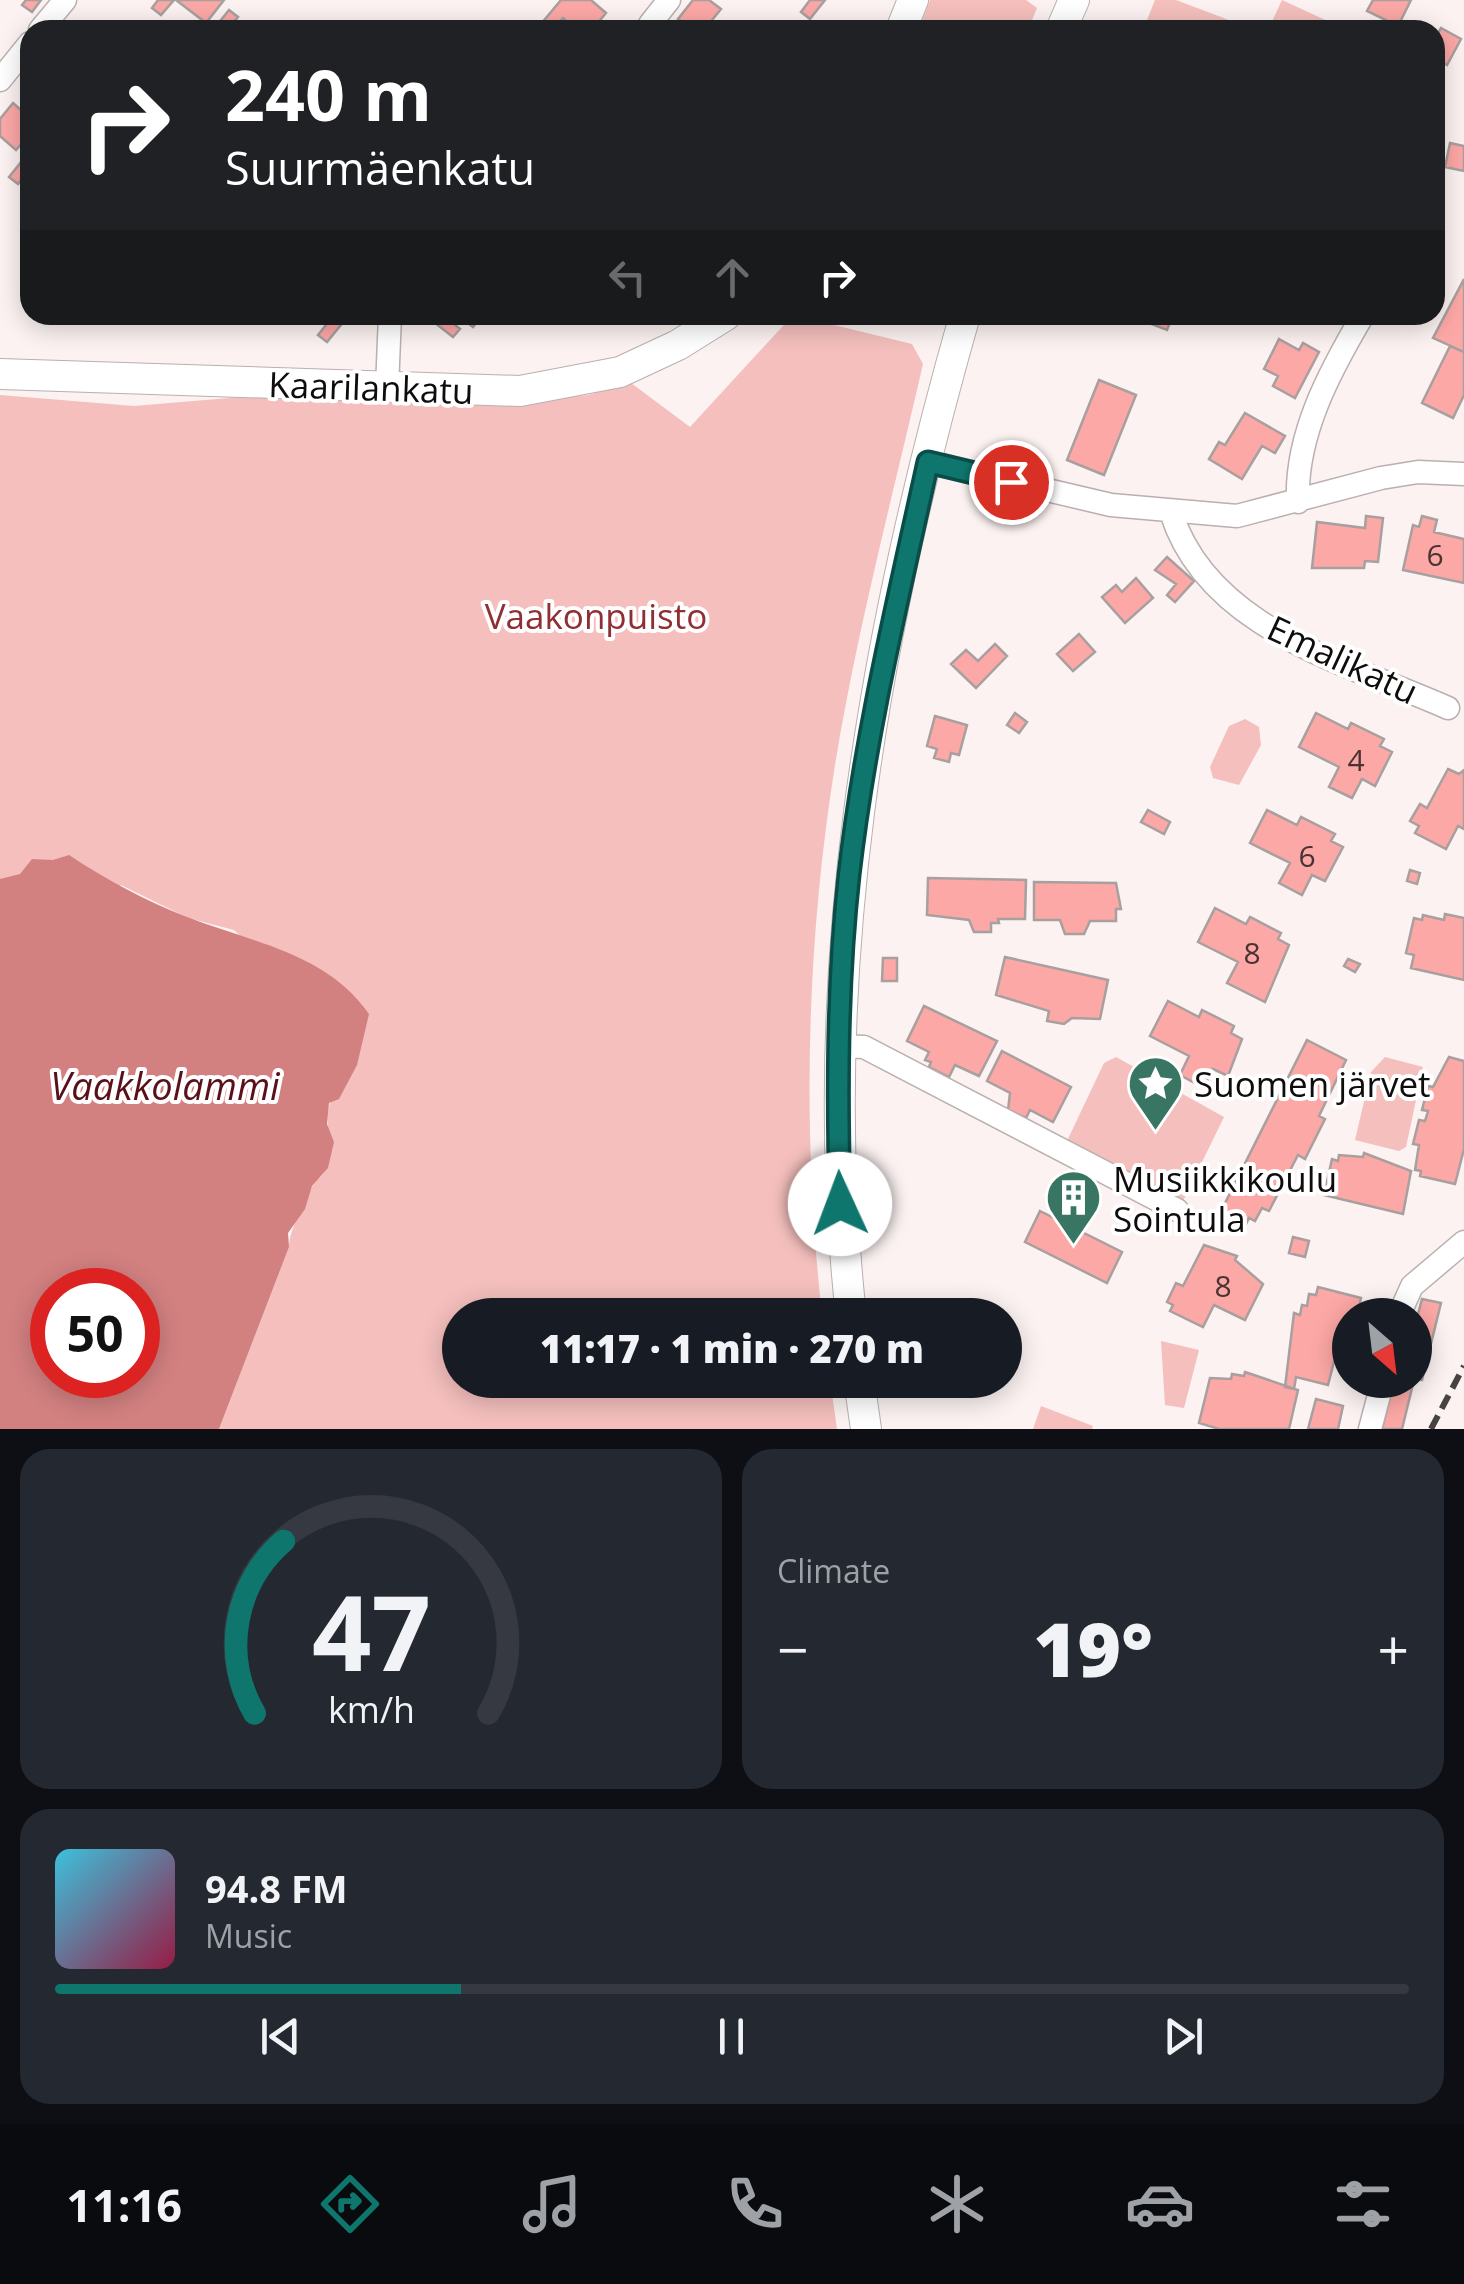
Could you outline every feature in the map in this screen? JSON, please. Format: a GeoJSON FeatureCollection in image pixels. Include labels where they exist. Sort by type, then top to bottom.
{"type":"FeatureCollection","features":[{"type":"Feature","properties":{"kind":"main road","name":"Kaarilankatu"},"geometry":{"type":"LineString","coordinates":[[0,374],[520,391],[568,386],[620,372],[710,325]]}},
{"type":"Feature","properties":{"kind":"main road"},"geometry":{"type":"LineString","coordinates":[[849,1298],[840,1204],[839,1046],[849,875],[864,772],[928,462],[962,325]]}},
{"type":"Feature","properties":{"kind":"main road"},"geometry":{"type":"LineString","coordinates":[[862,1398],[866,1429]]}},
{"type":"Feature","properties":{"kind":"street"},"geometry":{"type":"LineString","coordinates":[[48,20],[65,0]]}},
{"type":"Feature","properties":{"kind":"street"},"geometry":{"type":"LineString","coordinates":[[653,20],[669,0]]}},
{"type":"Feature","properties":{"kind":"street"},"geometry":{"type":"LineString","coordinates":[[0,80],[20,55]]}},
{"type":"Feature","properties":{"kind":"street"},"geometry":{"type":"LineString","coordinates":[[387,388],[390,325]]}},
{"type":"Feature","properties":{"kind":"street"},"geometry":{"type":"LineString","coordinates":[[1298,502],[1301,458],[1314,411],[1358,325]]}},
{"type":"Feature","properties":{"kind":"street"},"geometry":{"type":"LineString","coordinates":[[928,462],[1070,497],[1172,512],[1237,516],[1382,478],[1418,472],[1464,474]]}},
{"type":"Feature","properties":{"kind":"street","name":"Emalikatu"},"geometry":{"type":"LineString","coordinates":[[1172,512],[1188,556],[1278,635],[1448,708]]}},
{"type":"Feature","properties":{"kind":"street"},"geometry":{"type":"LineString","coordinates":[[839,1046],[864,1048],[1176,1210]]}},
{"type":"Feature","properties":{"kind":"street"},"geometry":{"type":"LineString","coordinates":[[1407,1298],[1412,1286],[1464,1242]]}},
{"type":"Feature","properties":{"kind":"street"},"geometry":{"type":"LineString","coordinates":[[1370,1429],[1378,1398]]}},
{"type":"Feature","properties":{"kind":"green space"},"geometry":{"type":"Polygon","coordinates":[[[930,0],[1026,0],[1037,8],[1032,20],[923,20],[930,0]]]}},
{"type":"Feature","properties":{"kind":"green space"},"geometry":{"type":"Polygon","coordinates":[[[1155,0],[1176,0],[1229,20],[1147,20],[1155,0]]]}},
{"type":"Feature","properties":{"kind":"green space"},"geometry":{"type":"Polygon","coordinates":[[[1282,0],[1325,20],[1273,20],[1282,0]]]}},
{"type":"Feature","properties":{"kind":"green space","name":"Vaakonpuisto"},"geometry":{"type":"Polygon","coordinates":[[[784,325],[834,325],[912,344],[923,364],[853,669],[825,839],[810,1043],[812,1179],[820,1298],[442,1298],[442,1398],[833,1398],[837,1429],[219,1429],[298,1215],[328,1166],[329,1107],[360,1046],[234,930],[188,918],[121,885],[0,985],[0,395],[134,406],[241,397],[506,404],[588,395],[631,383],[690,427],[784,325]]]}},
{"type":"Feature","properties":{"kind":"green space"},"geometry":{"type":"Polygon","coordinates":[[[1245,719],[1259,727],[1261,745],[1239,785],[1213,778],[1210,767],[1229,726],[1245,719]]]}},
{"type":"Feature","properties":{"kind":"green space"},"geometry":{"type":"Polygon","coordinates":[[[1116,1057],[1224,1117],[1182,1203],[1067,1141],[1104,1063],[1116,1057]]]}},
{"type":"Feature","properties":{"kind":"green space"},"geometry":{"type":"Polygon","coordinates":[[[1385,1057],[1423,1067],[1406,1147],[1399,1151],[1355,1140],[1371,1072],[1385,1057]]]}},
{"type":"Feature","properties":{"kind":"green space"},"geometry":{"type":"Polygon","coordinates":[[[1161,1341],[1199,1350],[1184,1408],[1165,1405],[1161,1341]]]}},
{"type":"Feature","properties":{"kind":"green space"},"geometry":{"type":"Polygon","coordinates":[[[1041,1406],[1093,1426],[1092,1429],[1033,1429],[1041,1406]]]}},
{"type":"Feature","properties":{"kind":"water","name":"Vaakkolammi"},"geometry":{"type":"Polygon","coordinates":[[[69,855],[156,904],[310,963],[352,993],[369,1014],[357,1065],[339,1099],[329,1103],[327,1124],[334,1142],[328,1168],[312,1186],[305,1209],[288,1233],[289,1247],[219,1429],[0,1429],[0,879],[20,874],[32,859],[53,860],[69,855]]]}},
{"type":"Feature","properties":{"kind":"building"},"geometry":{"type":"Polygon","coordinates":[[[26,0],[41,0],[32,12],[22,5],[26,0]]]}},
{"type":"Feature","properties":{"kind":"building"},"geometry":{"type":"Polygon","coordinates":[[[158,0],[174,0],[161,15],[152,8],[158,0]]]}},
{"type":"Feature","properties":{"kind":"building"},"geometry":{"type":"Polygon","coordinates":[[[176,0],[224,0],[208,20],[202,20],[176,0]]]}},
{"type":"Feature","properties":{"kind":"building"},"geometry":{"type":"Polygon","coordinates":[[[561,0],[591,0],[606,13],[600,20],[544,20],[561,0]]]}},
{"type":"Feature","properties":{"kind":"building"},"geometry":{"type":"Polygon","coordinates":[[[693,0],[709,0],[721,9],[712,20],[678,19],[693,0]]]}},
{"type":"Feature","properties":{"kind":"building"},"geometry":{"type":"Polygon","coordinates":[[[810,0],[825,0],[810,19],[801,12],[810,0]]]}},
{"type":"Feature","properties":{"kind":"building"},"geometry":{"type":"Polygon","coordinates":[[[1373,0],[1411,0],[1401,20],[1386,20],[1367,11],[1373,0]]]}},
{"type":"Feature","properties":{"kind":"building"},"geometry":{"type":"Polygon","coordinates":[[[229,10],[238,17],[235,20],[221,20],[229,10]]]}},
{"type":"Feature","properties":{"kind":"building"},"geometry":{"type":"Polygon","coordinates":[[[1445,30],[1461,39],[1445,64],[1445,30]]]}},
{"type":"Feature","properties":{"kind":"building"},"geometry":{"type":"Polygon","coordinates":[[[13,103],[20,109],[20,145],[16,150],[0,136],[0,119],[13,103]]]}},
{"type":"Feature","properties":{"kind":"building"},"geometry":{"type":"Polygon","coordinates":[[[1450,143],[1464,146],[1464,171],[1445,167],[1450,143]]]}},
{"type":"Feature","properties":{"kind":"building"},"geometry":{"type":"Polygon","coordinates":[[[20,163],[18,184],[9,177],[20,163]]]}},
{"type":"Feature","properties":{"kind":"building"},"geometry":{"type":"Polygon","coordinates":[[[1464,279],[1464,352],[1433,338],[1440,325],[1445,325],[1445,315],[1464,279]]]}},
{"type":"Feature","properties":{"kind":"building"},"geometry":{"type":"Polygon","coordinates":[[[326,325],[341,325],[327,342],[318,335],[326,325]]]}},
{"type":"Feature","properties":{"kind":"building"},"geometry":{"type":"Polygon","coordinates":[[[438,325],[455,325],[460,329],[453,337],[438,325]]]}},
{"type":"Feature","properties":{"kind":"building"},"geometry":{"type":"Polygon","coordinates":[[[1279,339],[1299,350],[1303,343],[1319,352],[1295,398],[1273,386],[1278,376],[1264,369],[1279,339]]]}},
{"type":"Feature","properties":{"kind":"building"},"geometry":{"type":"Polygon","coordinates":[[[1450,346],[1464,352],[1464,395],[1453,418],[1422,403],[1450,346]]]}},
{"type":"Feature","properties":{"kind":"building"},"geometry":{"type":"Polygon","coordinates":[[[1099,380],[1136,395],[1104,475],[1067,460],[1099,380]]]}},
{"type":"Feature","properties":{"kind":"building"},"geometry":{"type":"Polygon","coordinates":[[[1245,413],[1285,436],[1275,453],[1262,446],[1242,479],[1209,459],[1219,442],[1225,445],[1245,413]]]}},
{"type":"Feature","properties":{"kind":"building"},"geometry":{"type":"Polygon","coordinates":[[[1366,516],[1383,518],[1378,562],[1365,561],[1364,568],[1312,568],[1317,522],[1365,528],[1366,516]]]}},
{"type":"Feature","properties":{"kind":"building"},"geometry":{"type":"Polygon","coordinates":[[[1422,516],[1437,520],[1434,532],[1464,539],[1464,583],[1403,570],[1413,525],[1419,527],[1422,516]]]}},
{"type":"Feature","properties":{"kind":"building"},"geometry":{"type":"Polygon","coordinates":[[[1167,557],[1194,581],[1175,602],[1167,595],[1176,584],[1155,570],[1167,557]]]}},
{"type":"Feature","properties":{"kind":"building"},"geometry":{"type":"Polygon","coordinates":[[[1136,578],[1153,598],[1125,623],[1102,597],[1116,585],[1122,592],[1136,578]]]}},
{"type":"Feature","properties":{"kind":"building"},"geometry":{"type":"Polygon","coordinates":[[[1079,634],[1095,652],[1073,671],[1057,654],[1079,634]]]}},
{"type":"Feature","properties":{"kind":"building"},"geometry":{"type":"Polygon","coordinates":[[[995,644],[1007,656],[976,688],[951,664],[966,650],[978,661],[995,644]]]}},
{"type":"Feature","properties":{"kind":"building"},"geometry":{"type":"Polygon","coordinates":[[[1015,713],[1027,722],[1019,733],[1007,725],[1015,713]]]}},
{"type":"Feature","properties":{"kind":"building"},"geometry":{"type":"Polygon","coordinates":[[[1316,713],[1348,729],[1351,723],[1384,739],[1380,746],[1392,752],[1375,786],[1362,779],[1352,798],[1329,787],[1339,767],[1299,747],[1316,713]]]}},
{"type":"Feature","properties":{"kind":"building"},"geometry":{"type":"Polygon","coordinates":[[[935,716],[967,725],[959,755],[951,753],[949,762],[934,758],[937,749],[927,746],[935,716]]]}},
{"type":"Feature","properties":{"kind":"building"},"geometry":{"type":"Polygon","coordinates":[[[1448,769],[1459,774],[1464,770],[1464,829],[1458,826],[1446,849],[1415,833],[1419,826],[1410,821],[1420,804],[1427,808],[1448,769]]]}},
{"type":"Feature","properties":{"kind":"building"},"geometry":{"type":"Polygon","coordinates":[[[1148,810],[1170,822],[1164,834],[1141,822],[1148,810]]]}},
{"type":"Feature","properties":{"kind":"building"},"geometry":{"type":"Polygon","coordinates":[[[1267,810],[1297,825],[1301,817],[1335,834],[1331,841],[1343,847],[1325,881],[1312,875],[1302,895],[1279,883],[1290,863],[1250,843],[1267,810]]]}},
{"type":"Feature","properties":{"kind":"building"},"geometry":{"type":"Polygon","coordinates":[[[1410,870],[1420,873],[1417,884],[1407,881],[1410,870]]]}},
{"type":"Feature","properties":{"kind":"building"},"geometry":{"type":"Polygon","coordinates":[[[928,878],[1026,880],[1025,919],[998,919],[999,923],[991,923],[991,932],[974,932],[969,920],[927,915],[928,878]]]}},
{"type":"Feature","properties":{"kind":"building"},"geometry":{"type":"Polygon","coordinates":[[[1034,882],[1116,883],[1121,909],[1116,909],[1116,921],[1090,921],[1084,934],[1065,934],[1060,920],[1034,920],[1034,882]]]}},
{"type":"Feature","properties":{"kind":"building"},"geometry":{"type":"Polygon","coordinates":[[[1215,908],[1246,924],[1250,917],[1281,933],[1278,939],[1289,945],[1265,1002],[1227,983],[1238,962],[1198,942],[1215,908]]]}},
{"type":"Feature","properties":{"kind":"building"},"geometry":{"type":"Polygon","coordinates":[[[1445,914],[1464,918],[1464,980],[1411,968],[1414,955],[1406,953],[1414,918],[1422,920],[1423,915],[1444,920],[1445,914]]]}},
{"type":"Feature","properties":{"kind":"building"},"geometry":{"type":"Polygon","coordinates":[[[1005,957],[1108,980],[1100,1019],[1072,1018],[1064,1024],[1047,1021],[1049,1011],[996,995],[1005,957]]]}},
{"type":"Feature","properties":{"kind":"building"},"geometry":{"type":"Polygon","coordinates":[[[883,958],[897,958],[897,981],[882,981],[883,958]]]}},
{"type":"Feature","properties":{"kind":"building"},"geometry":{"type":"Polygon","coordinates":[[[1348,959],[1360,964],[1355,972],[1344,966],[1348,959]]]}},
{"type":"Feature","properties":{"kind":"building"},"geometry":{"type":"Polygon","coordinates":[[[1168,1001],[1199,1017],[1202,1010],[1234,1026],[1231,1033],[1242,1039],[1228,1076],[1213,1069],[1204,1088],[1180,1075],[1189,1056],[1150,1036],[1168,1001]]]}},
{"type":"Feature","properties":{"kind":"building"},"geometry":{"type":"Polygon","coordinates":[[[924,1006],[997,1041],[979,1076],[955,1065],[949,1077],[929,1067],[931,1062],[925,1060],[929,1052],[907,1041],[924,1006]]]}},
{"type":"Feature","properties":{"kind":"building"},"geometry":{"type":"Polygon","coordinates":[[[1307,1040],[1346,1060],[1319,1116],[1325,1119],[1305,1159],[1298,1155],[1269,1211],[1262,1208],[1255,1221],[1249,1218],[1241,1234],[1216,1221],[1307,1040]]]}},
{"type":"Feature","properties":{"kind":"building"},"geometry":{"type":"Polygon","coordinates":[[[1002,1051],[1071,1087],[1053,1122],[1030,1110],[1026,1118],[1008,1110],[1010,1093],[987,1081],[1002,1051]]]}},
{"type":"Feature","properties":{"kind":"building"},"geometry":{"type":"Polygon","coordinates":[[[1449,1057],[1464,1061],[1464,1149],[1455,1184],[1420,1176],[1421,1171],[1415,1170],[1419,1145],[1413,1144],[1419,1120],[1425,1121],[1428,1111],[1422,1110],[1428,1086],[1433,1087],[1449,1057]]]}},
{"type":"Feature","properties":{"kind":"building"},"geometry":{"type":"Polygon","coordinates":[[[1364,1153],[1411,1171],[1403,1214],[1324,1195],[1332,1159],[1338,1161],[1339,1155],[1363,1157],[1364,1153]]]}},
{"type":"Feature","properties":{"kind":"building","name":"Musiikkikoulu Sointula"},"geometry":{"type":"Polygon","coordinates":[[[1040,1211],[1122,1252],[1107,1283],[1025,1242],[1040,1211]]]}},
{"type":"Feature","properties":{"kind":"building"},"geometry":{"type":"Polygon","coordinates":[[[1293,1237],[1309,1241],[1305,1257],[1289,1253],[1293,1237]]]}},
{"type":"Feature","properties":{"kind":"building"},"geometry":{"type":"Polygon","coordinates":[[[1204,1245],[1237,1256],[1235,1260],[1263,1284],[1245,1320],[1214,1305],[1203,1327],[1170,1311],[1173,1305],[1167,1302],[1176,1283],[1183,1286],[1204,1245]]]}},
{"type":"Feature","properties":{"kind":"building"},"geometry":{"type":"Polygon","coordinates":[[[1318,1287],[1361,1298],[1332,1298],[1332,1370],[1328,1385],[1296,1377],[1294,1389],[1285,1387],[1294,1313],[1300,1315],[1309,1294],[1316,1295],[1318,1287]]]}},
{"type":"Feature","properties":{"kind":"building"},"geometry":{"type":"Polygon","coordinates":[[[1432,1301],[1441,1303],[1432,1339],[1432,1301]]]}},
{"type":"Feature","properties":{"kind":"building"},"geometry":{"type":"Polygon","coordinates":[[[1245,1372],[1298,1390],[1289,1429],[1219,1429],[1199,1423],[1210,1378],[1231,1379],[1232,1374],[1244,1376],[1245,1372]]]}},
{"type":"Feature","properties":{"kind":"building"},"geometry":{"type":"Polygon","coordinates":[[[1390,1398],[1410,1398],[1402,1429],[1382,1429],[1390,1398]]]}},
{"type":"Feature","properties":{"kind":"building"},"geometry":{"type":"Polygon","coordinates":[[[1316,1399],[1343,1406],[1338,1429],[1308,1429],[1316,1399]]]}},
{"type":"Feature","properties":{"kind":"railway"},"geometry":{"type":"LineString","coordinates":[[1431,1429],[1464,1366]]}},
{"type":"Feature","properties":{"kind":"place","name":"Suomen järvet"},"geometry":{"type":"Point","coordinates":[1155,1132]}},
{"type":"Feature","properties":{"kind":"place","name":"Musiikkikoulu Sointula"},"geometry":{"type":"Point","coordinates":[1074,1247]}},
{"type":"Feature","properties":{"kind":"route"},"geometry":{"type":"LineString","coordinates":[[840,1204],[836,1086],[849,875],[881,675],[928,462],[1011,482]]}}]}
